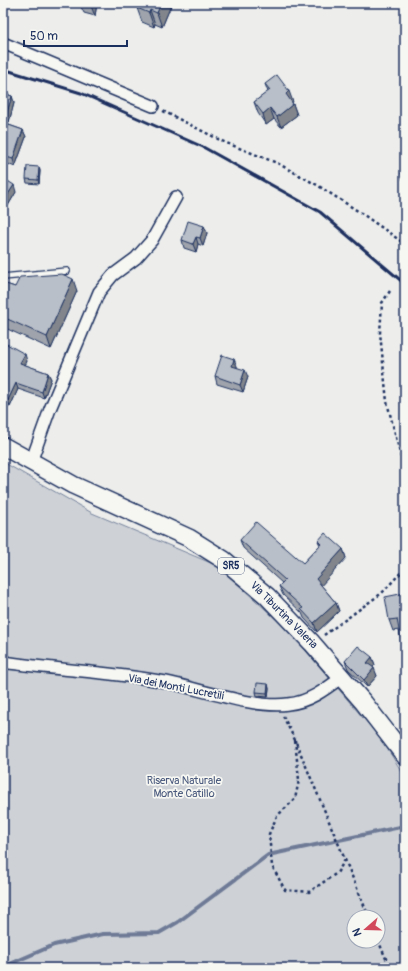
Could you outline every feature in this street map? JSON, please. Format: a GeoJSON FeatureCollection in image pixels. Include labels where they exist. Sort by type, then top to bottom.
{"type":"FeatureCollection","features":[{"type":"Feature","properties":{"kind":"main road","name":"Via Tiburtina Valeria"},"geometry":{"type":"LineString","coordinates":[[3,446],[96,496],[189,538],[224,560],[267,596],[312,643],[342,677],[405,756]]}},
{"type":"Feature","properties":{"kind":"street"},"geometry":{"type":"LineString","coordinates":[[3,43],[153,106]]}},
{"type":"Feature","properties":{"kind":"street"},"geometry":{"type":"LineString","coordinates":[[31,462],[50,408],[99,292],[113,275],[139,255],[152,240],[176,197]]}},
{"type":"Feature","properties":{"kind":"street","name":"Via dei Monti Lucretili"},"geometry":{"type":"LineString","coordinates":[[3,662],[166,682],[235,698],[277,705],[290,704],[313,696],[342,677]]}},
{"type":"Feature","properties":{"kind":"lane"},"geometry":{"type":"LineString","coordinates":[[3,277],[67,271]]}},
{"type":"Feature","properties":{"kind":"path"},"geometry":{"type":"LineString","coordinates":[[153,106],[224,142],[277,164],[317,185],[361,213],[405,244]]}},
{"type":"Feature","properties":{"kind":"path"},"geometry":{"type":"LineString","coordinates":[[390,291],[382,303],[380,333],[387,402],[405,473]]}},
{"type":"Feature","properties":{"kind":"path"},"geometry":{"type":"LineString","coordinates":[[312,643],[382,593],[405,568]]}},
{"type":"Feature","properties":{"kind":"path"},"geometry":{"type":"LineString","coordinates":[[277,705],[295,740],[366,909]]}},
{"type":"Feature","properties":{"kind":"path"},"geometry":{"type":"LineString","coordinates":[[295,740],[299,780],[294,799],[277,816],[269,834],[272,866],[285,890],[309,892],[337,873],[345,860]]}},
{"type":"Feature","properties":{"kind":"path"},"geometry":{"type":"LineString","coordinates":[[382,949],[390,968]]}},
{"type":"Feature","properties":{"kind":"green space","name":"Riserva Naturale Monte Catillo"},"geometry":{"type":"Polygon","coordinates":[[[3,462],[92,513],[218,566],[289,631],[382,740],[405,777],[405,968],[3,968],[3,462]]]}},
{"type":"Feature","properties":{"kind":"building"},"geometry":{"type":"Polygon","coordinates":[[[80,3],[92,3],[91,6],[80,3]]]}},
{"type":"Feature","properties":{"kind":"building"},"geometry":{"type":"Polygon","coordinates":[[[139,3],[161,3],[157,13],[150,10],[149,13],[137,8],[139,3]]]}},
{"type":"Feature","properties":{"kind":"building"},"geometry":{"type":"Polygon","coordinates":[[[277,75],[289,91],[286,94],[293,104],[277,117],[270,108],[263,114],[254,102],[270,90],[265,84],[277,75]]]}},
{"type":"Feature","properties":{"kind":"building"},"geometry":{"type":"Polygon","coordinates":[[[3,93],[12,96],[6,115],[3,114],[3,93]]]}},
{"type":"Feature","properties":{"kind":"building"},"geometry":{"type":"Polygon","coordinates":[[[3,123],[23,130],[13,159],[3,156],[3,123]]]}},
{"type":"Feature","properties":{"kind":"building"},"geometry":{"type":"Polygon","coordinates":[[[27,166],[39,167],[38,180],[26,179],[27,166]]]}},
{"type":"Feature","properties":{"kind":"building"},"geometry":{"type":"Polygon","coordinates":[[[405,169],[405,178],[401,173],[405,169]]]}},
{"type":"Feature","properties":{"kind":"building"},"geometry":{"type":"Polygon","coordinates":[[[3,178],[14,185],[3,202],[3,178]]]}},
{"type":"Feature","properties":{"kind":"building"},"geometry":{"type":"Polygon","coordinates":[[[188,221],[204,226],[200,238],[196,237],[193,244],[182,240],[188,221]]]}},
{"type":"Feature","properties":{"kind":"building"},"geometry":{"type":"Polygon","coordinates":[[[62,274],[73,279],[47,337],[3,317],[3,283],[15,287],[20,277],[62,274]]]}},
{"type":"Feature","properties":{"kind":"building"},"geometry":{"type":"Polygon","coordinates":[[[3,342],[25,354],[20,363],[48,373],[42,392],[16,383],[8,400],[3,398],[3,342]]]}},
{"type":"Feature","properties":{"kind":"building"},"geometry":{"type":"Polygon","coordinates":[[[222,355],[234,359],[232,366],[245,370],[240,385],[215,376],[222,355]]]}},
{"type":"Feature","properties":{"kind":"building"},"geometry":{"type":"Polygon","coordinates":[[[256,522],[303,563],[321,544],[318,541],[325,533],[343,549],[316,579],[336,603],[314,623],[301,609],[303,608],[279,586],[285,580],[240,540],[256,522]]]}},
{"type":"Feature","properties":{"kind":"building"},"geometry":{"type":"Polygon","coordinates":[[[405,593],[404,657],[397,619],[389,620],[385,597],[405,593]]]}},
{"type":"Feature","properties":{"kind":"building"},"geometry":{"type":"Polygon","coordinates":[[[358,646],[372,657],[367,663],[374,668],[364,680],[345,661],[358,646]]]}},
{"type":"Feature","properties":{"kind":"building"},"geometry":{"type":"Polygon","coordinates":[[[257,683],[268,684],[267,693],[256,692],[257,683]]]}},
{"type":"Feature","properties":{"kind":"waterway"},"geometry":{"type":"LineString","coordinates":[[3,967],[54,945],[103,934],[159,933],[178,922],[268,855],[405,826]]}},
{"type":"Feature","properties":{"kind":"railway"},"geometry":{"type":"LineString","coordinates":[[3,69],[81,93],[203,147],[320,212],[405,284]]}}]}
